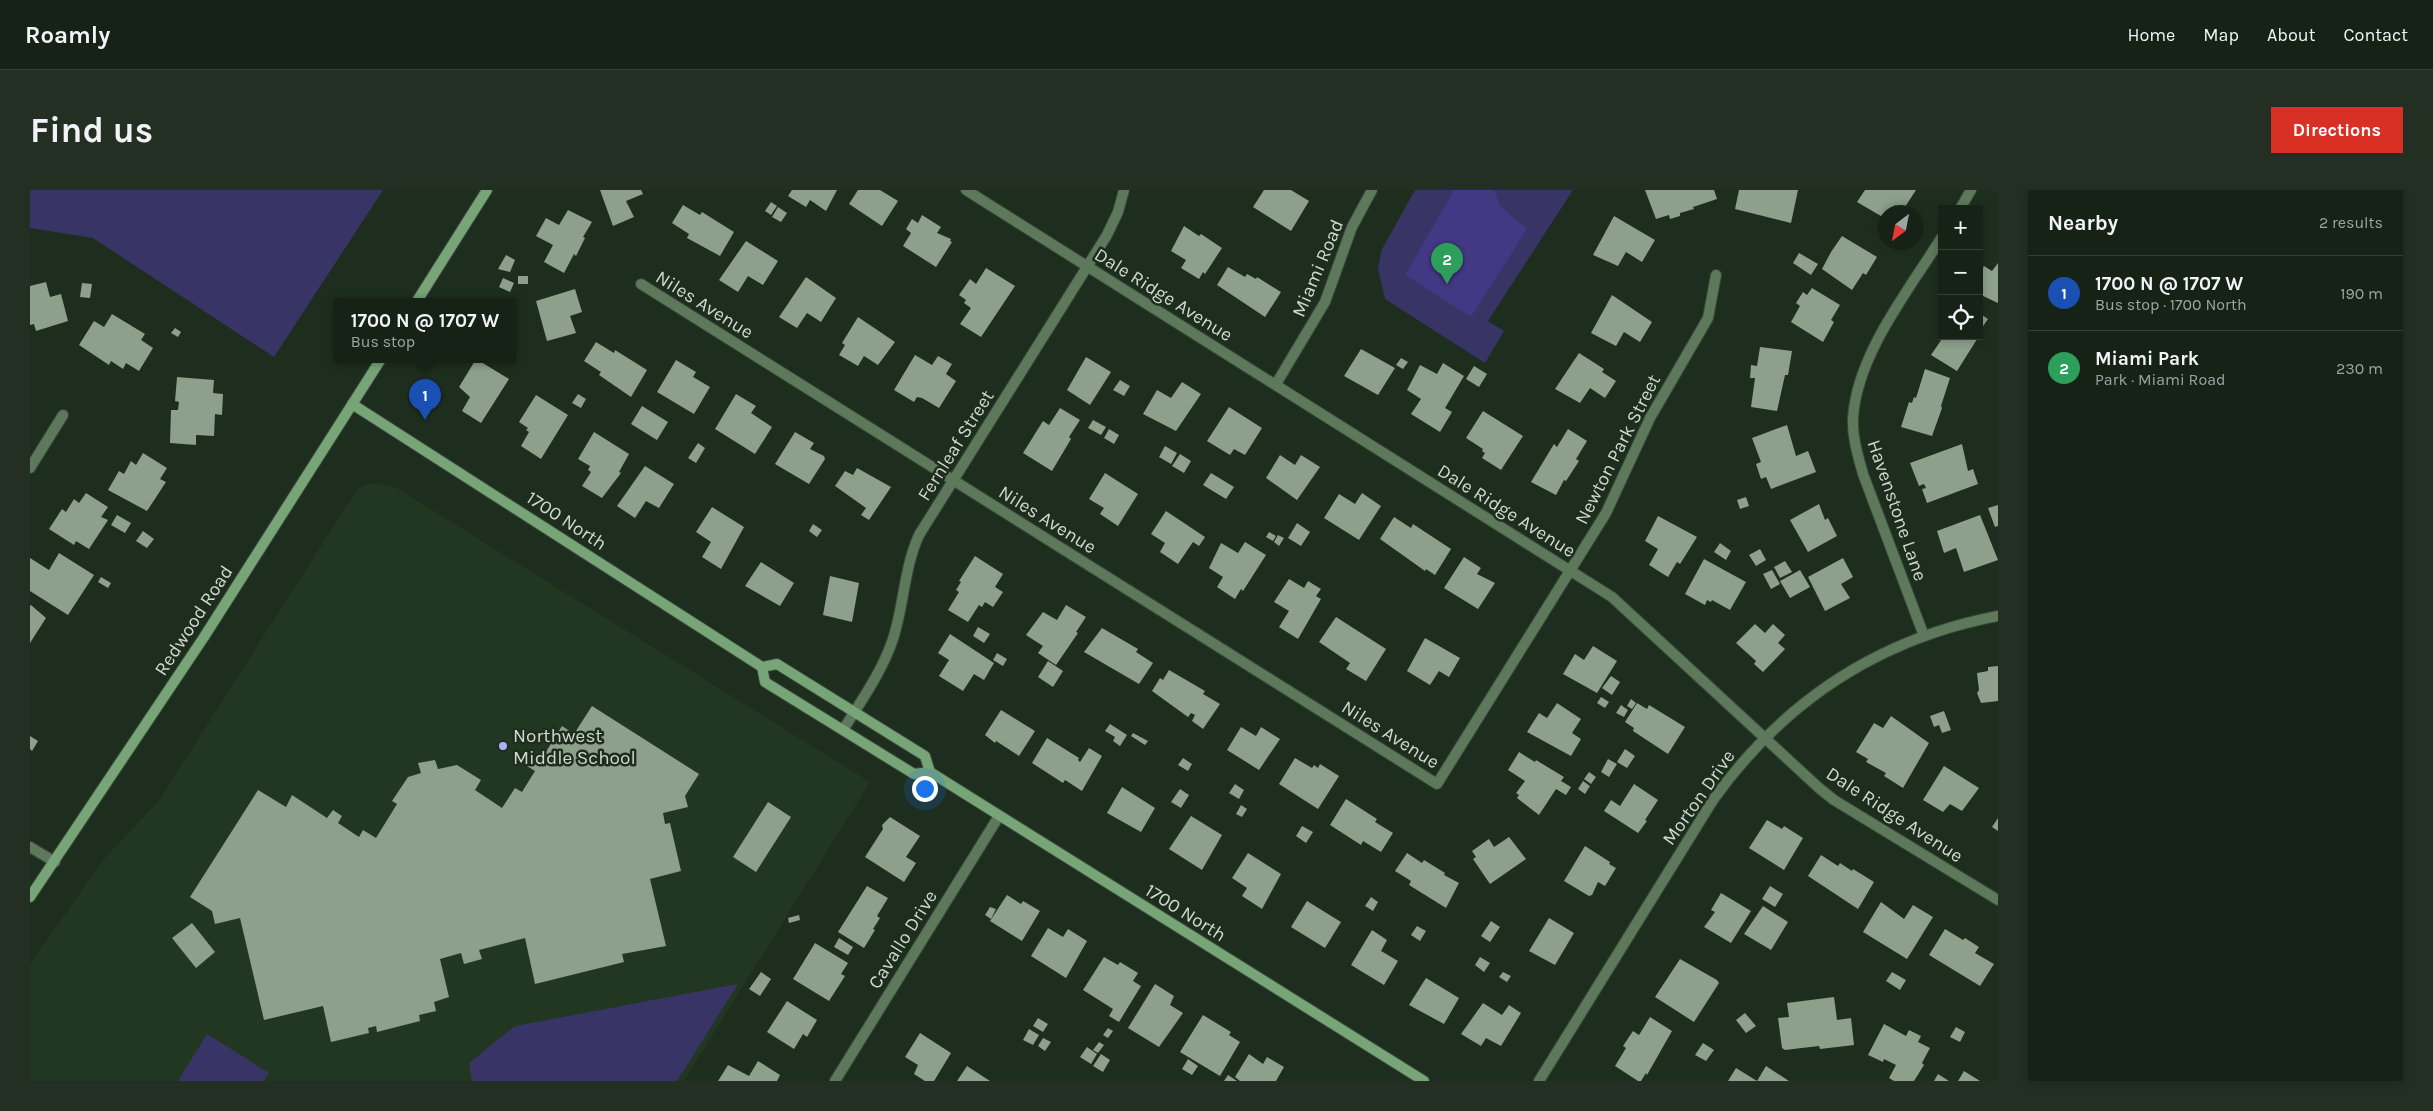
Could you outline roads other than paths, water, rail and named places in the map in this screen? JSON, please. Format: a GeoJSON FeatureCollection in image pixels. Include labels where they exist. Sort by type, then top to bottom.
{"type":"FeatureCollection","features":[{"type":"Feature","properties":{"kind":"street"},"geometry":{"type":"LineString","coordinates":[[419,298],[487,190]]}},
{"type":"Feature","properties":{"kind":"street","name":"Dale Ridge Avenue"},"geometry":{"type":"LineString","coordinates":[[966,190],[1572,571],[1625,607],[1804,775],[1834,800],[1998,900]]}},
{"type":"Feature","properties":{"kind":"street","name":"Fernleaf Street"},"geometry":{"type":"LineString","coordinates":[[843,730],[878,674],[892,641],[913,548],[953,480],[1114,222],[1124,190]]}},
{"type":"Feature","properties":{"kind":"street","name":"Miami Road"},"geometry":{"type":"LineString","coordinates":[[1276,384],[1325,302],[1352,227],[1372,190]]}},
{"type":"Feature","properties":{"kind":"street"},"geometry":{"type":"LineString","coordinates":[[1962,205],[1971,190]]}},
{"type":"Feature","properties":{"kind":"street","name":"Havenstone Lane"},"geometry":{"type":"LineString","coordinates":[[1924,636],[1863,474],[1855,447],[1853,420],[1856,393],[1864,366],[1938,243]]}},
{"type":"Feature","properties":{"kind":"street","name":"Newton Park Street"},"geometry":{"type":"LineString","coordinates":[[1437,784],[1572,571],[1606,513],[1653,412],[1702,329],[1711,306],[1716,275]]}},
{"type":"Feature","properties":{"kind":"street","name":"Niles Avenue"},"geometry":{"type":"LineString","coordinates":[[641,284],[1437,784]]}},
{"type":"Feature","properties":{"kind":"street","name":"Redwood Road"},"geometry":{"type":"LineString","coordinates":[[30,897],[209,629],[378,363]]}},
{"type":"Feature","properties":{"kind":"street","name":"1700 North"},"geometry":{"type":"LineString","coordinates":[[352,404],[762,667],[777,664],[925,756],[930,772]]}},
{"type":"Feature","properties":{"kind":"street"},"geometry":{"type":"LineString","coordinates":[[30,468],[63,415]]}},
{"type":"Feature","properties":{"kind":"street","name":"Morton Drive"},"geometry":{"type":"LineString","coordinates":[[1539,1081],[1713,800],[1765,738],[1788,716],[1834,680],[1860,664],[1924,636],[1954,626],[1998,616]]}},
{"type":"Feature","properties":{"kind":"street","name":"1700 North"},"geometry":{"type":"LineString","coordinates":[[762,667],[765,682],[914,774],[930,772],[1424,1081]]}},
{"type":"Feature","properties":{"kind":"street","name":"Cavallo Drive"},"geometry":{"type":"LineString","coordinates":[[835,1081],[999,816]]}},
{"type":"Feature","properties":{"kind":"street"},"geometry":{"type":"LineString","coordinates":[[30,847],[55,862]]}},
{"type":"Feature","properties":{"kind":"place","name":"Miami Park"},"geometry":{"type":"Point","coordinates":[1447,284]}},
{"type":"Feature","properties":{"kind":"place","name":"1700 N @ 1707 W"},"geometry":{"type":"Point","coordinates":[425,420]}},
{"type":"Feature","properties":{"kind":"place","name":"Northwest Middle School"},"geometry":{"type":"Point","coordinates":[503,746]}}]}
